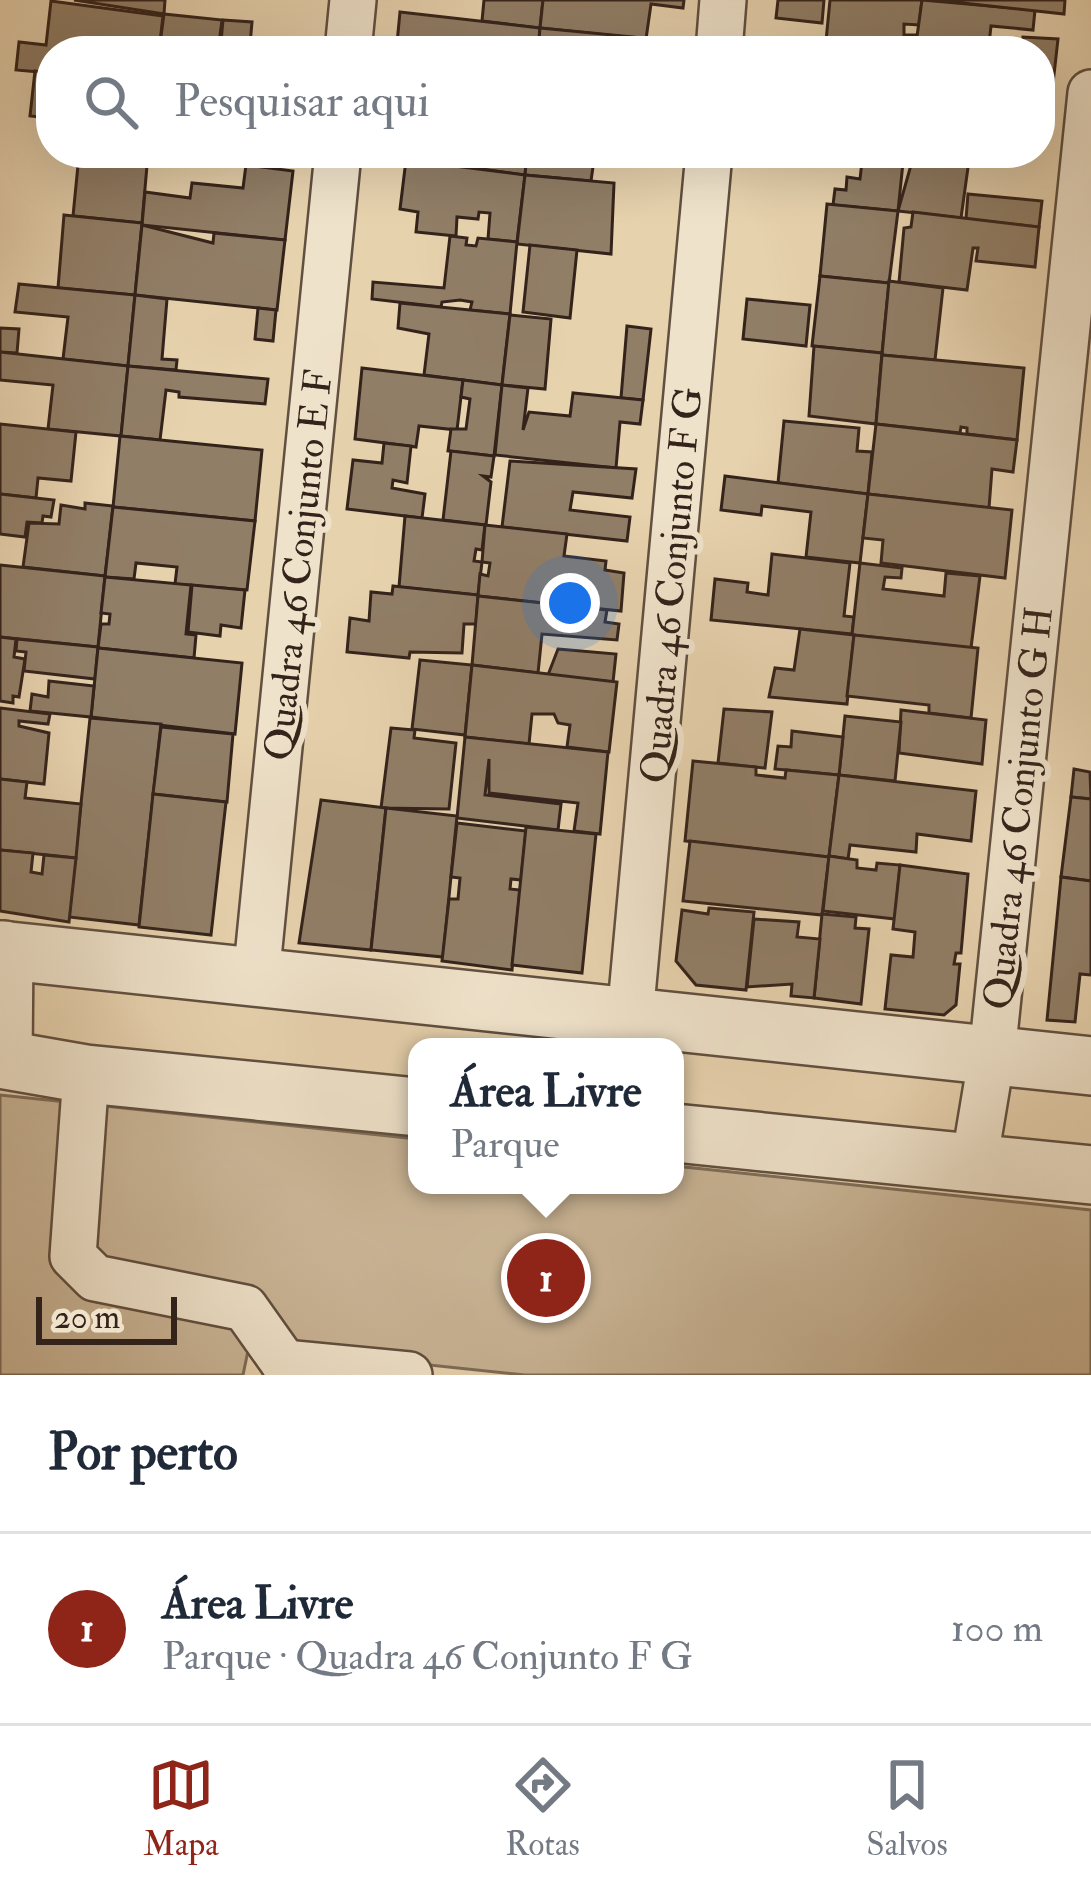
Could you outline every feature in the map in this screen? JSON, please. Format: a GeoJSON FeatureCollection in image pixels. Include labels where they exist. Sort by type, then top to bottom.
{"type":"FeatureCollection","features":[{"type":"Feature","properties":{"kind":"street"},"geometry":{"type":"LineString","coordinates":[[349,36],[353,0]]}},
{"type":"Feature","properties":{"kind":"street"},"geometry":{"type":"LineString","coordinates":[[719,36],[723,0]]}},
{"type":"Feature","properties":{"kind":"street","name":"Quadra 46 Conjunto G H"},"geometry":{"type":"LineString","coordinates":[[974,1163],[992,1055],[1091,93]]}},
{"type":"Feature","properties":{"kind":"street","name":"Quadra 46 Conjunto E F"},"geometry":{"type":"LineString","coordinates":[[256,978],[337,168]]}},
{"type":"Feature","properties":{"kind":"street","name":"Quadra 46 Conjunto F G"},"geometry":{"type":"LineString","coordinates":[[630,1017],[708,168]]}},
{"type":"Feature","properties":{"kind":"street"},"geometry":{"type":"LineString","coordinates":[[408,1106],[86,1074],[1,1059],[2,950],[1091,1066]]}},
{"type":"Feature","properties":{"kind":"street"},"geometry":{"type":"LineString","coordinates":[[86,1074],[73,1256],[94,1278],[245,1308],[280,1369],[409,1375]]}},
{"type":"Feature","properties":{"kind":"street"},"geometry":{"type":"LineString","coordinates":[[684,1134],[1091,1175]]}},
{"type":"Feature","properties":{"kind":"shaded area"},"geometry":{"type":"Polygon","coordinates":[[[0,1095],[408,1138],[408,1194],[684,1194],[684,1167],[1091,1210],[1091,1375],[525,1375],[249,1346],[243,1375],[0,1375],[0,1095]]]}},
{"type":"Feature","properties":{"kind":"building"},"geometry":{"type":"Polygon","coordinates":[[[74,0],[165,0],[164,14],[74,0]]]}},
{"type":"Feature","properties":{"kind":"building"},"geometry":{"type":"Polygon","coordinates":[[[484,0],[543,0],[540,28],[482,21],[484,0]]]}},
{"type":"Feature","properties":{"kind":"building"},"geometry":{"type":"Polygon","coordinates":[[[543,0],[684,0],[683,8],[651,4],[646,36],[540,28],[543,0]]]}},
{"type":"Feature","properties":{"kind":"building"},"geometry":{"type":"Polygon","coordinates":[[[778,0],[824,0],[822,23],[776,18],[778,0]]]}},
{"type":"Feature","properties":{"kind":"building"},"geometry":{"type":"Polygon","coordinates":[[[830,0],[922,0],[919,25],[904,24],[904,35],[917,36],[826,36],[830,0]]]}},
{"type":"Feature","properties":{"kind":"building"},"geometry":{"type":"Polygon","coordinates":[[[922,0],[1035,10],[1033,30],[991,26],[990,36],[917,36],[922,0]]]}},
{"type":"Feature","properties":{"kind":"building"},"geometry":{"type":"Polygon","coordinates":[[[935,0],[1065,0],[1064,14],[935,0]]]}},
{"type":"Feature","properties":{"kind":"building"},"geometry":{"type":"Polygon","coordinates":[[[51,1],[163,16],[161,36],[47,36],[51,1]]]}},
{"type":"Feature","properties":{"kind":"building"},"geometry":{"type":"Polygon","coordinates":[[[400,12],[540,28],[539,36],[398,36],[400,12]]]}},
{"type":"Feature","properties":{"kind":"building"},"geometry":{"type":"Polygon","coordinates":[[[164,14],[222,20],[220,36],[161,36],[164,14]]]}},
{"type":"Feature","properties":{"kind":"building"},"geometry":{"type":"Polygon","coordinates":[[[223,20],[252,22],[251,36],[222,36],[223,20]]]}},
{"type":"Feature","properties":{"kind":"building"},"geometry":{"type":"Polygon","coordinates":[[[540,28],[624,36],[539,36],[540,28]]]}},
{"type":"Feature","properties":{"kind":"building"},"geometry":{"type":"Polygon","coordinates":[[[19,42],[36,44],[36,72],[16,70],[19,42]]]}},
{"type":"Feature","properties":{"kind":"building"},"geometry":{"type":"Polygon","coordinates":[[[35,71],[36,117],[30,116],[35,71]]]}},
{"type":"Feature","properties":{"kind":"building"},"geometry":{"type":"Polygon","coordinates":[[[78,168],[147,168],[142,223],[73,216],[78,168]]]}},
{"type":"Feature","properties":{"kind":"building"},"geometry":{"type":"Polygon","coordinates":[[[246,168],[293,171],[285,240],[142,225],[145,192],[190,198],[192,183],[243,188],[246,168]]]}},
{"type":"Feature","properties":{"kind":"building"},"geometry":{"type":"Polygon","coordinates":[[[405,168],[469,168],[525,175],[517,242],[488,239],[490,213],[479,212],[478,219],[457,217],[456,236],[416,232],[418,212],[400,209],[405,168]]]}},
{"type":"Feature","properties":{"kind":"building"},"geometry":{"type":"Polygon","coordinates":[[[474,168],[526,168],[525,175],[474,168]]]}},
{"type":"Feature","properties":{"kind":"building"},"geometry":{"type":"Polygon","coordinates":[[[526,168],[593,168],[591,181],[525,175],[526,168]]]}},
{"type":"Feature","properties":{"kind":"building"},"geometry":{"type":"Polygon","coordinates":[[[861,168],[902,168],[898,211],[833,205],[835,189],[846,190],[847,177],[860,179],[861,168]]]}},
{"type":"Feature","properties":{"kind":"building"},"geometry":{"type":"Polygon","coordinates":[[[910,168],[968,168],[961,218],[898,211],[910,168]]]}},
{"type":"Feature","properties":{"kind":"building"},"geometry":{"type":"Polygon","coordinates":[[[525,175],[614,183],[611,254],[517,244],[525,175]]]}},
{"type":"Feature","properties":{"kind":"building"},"geometry":{"type":"Polygon","coordinates":[[[968,194],[1042,201],[1039,227],[966,219],[968,194]]]}},
{"type":"Feature","properties":{"kind":"building"},"geometry":{"type":"Polygon","coordinates":[[[827,204],[898,211],[889,283],[820,276],[827,204]]]}},
{"type":"Feature","properties":{"kind":"building"},"geometry":{"type":"Polygon","coordinates":[[[913,212],[1039,227],[1035,267],[976,261],[978,248],[973,248],[967,290],[899,282],[904,228],[911,227],[913,212]]]}},
{"type":"Feature","properties":{"kind":"building"},"geometry":{"type":"Polygon","coordinates":[[[64,215],[142,223],[135,295],[58,288],[64,215]]]}},
{"type":"Feature","properties":{"kind":"building"},"geometry":{"type":"Polygon","coordinates":[[[142,225],[213,243],[214,233],[285,240],[277,310],[135,295],[142,225]]]}},
{"type":"Feature","properties":{"kind":"building"},"geometry":{"type":"Polygon","coordinates":[[[450,236],[467,238],[466,245],[476,246],[478,238],[517,242],[510,314],[470,310],[472,302],[460,300],[442,302],[441,307],[372,299],[373,282],[444,288],[450,236]]]}},
{"type":"Feature","properties":{"kind":"building"},"geometry":{"type":"Polygon","coordinates":[[[530,245],[577,250],[570,318],[523,312],[530,245]]]}},
{"type":"Feature","properties":{"kind":"building"},"geometry":{"type":"Polygon","coordinates":[[[820,276],[889,283],[882,353],[812,346],[820,276]]]}},
{"type":"Feature","properties":{"kind":"building"},"geometry":{"type":"Polygon","coordinates":[[[889,281],[943,288],[935,360],[882,355],[889,281]]]}},
{"type":"Feature","properties":{"kind":"building"},"geometry":{"type":"Polygon","coordinates":[[[19,284],[135,295],[128,366],[63,359],[68,317],[15,312],[19,284]]]}},
{"type":"Feature","properties":{"kind":"building"},"geometry":{"type":"Polygon","coordinates":[[[135,295],[167,299],[162,359],[177,360],[176,370],[128,366],[135,295]]]}},
{"type":"Feature","properties":{"kind":"building"},"geometry":{"type":"Polygon","coordinates":[[[747,299],[810,305],[806,346],[743,339],[747,299]]]}},
{"type":"Feature","properties":{"kind":"building"},"geometry":{"type":"Polygon","coordinates":[[[400,303],[510,314],[502,385],[424,375],[429,334],[398,328],[400,303]]]}},
{"type":"Feature","properties":{"kind":"building"},"geometry":{"type":"Polygon","coordinates":[[[258,308],[276,310],[273,341],[255,339],[258,308]]]}},
{"type":"Feature","properties":{"kind":"building"},"geometry":{"type":"Polygon","coordinates":[[[510,315],[551,319],[545,389],[502,385],[510,315]]]}},
{"type":"Feature","properties":{"kind":"building"},"geometry":{"type":"Polygon","coordinates":[[[627,326],[651,329],[643,400],[621,398],[627,326]]]}},
{"type":"Feature","properties":{"kind":"building"},"geometry":{"type":"Polygon","coordinates":[[[0,328],[19,329],[17,353],[0,352],[0,328]]]}},
{"type":"Feature","properties":{"kind":"building"},"geometry":{"type":"Polygon","coordinates":[[[814,346],[882,353],[876,424],[809,416],[814,346]]]}},
{"type":"Feature","properties":{"kind":"building"},"geometry":{"type":"Polygon","coordinates":[[[0,352],[128,366],[121,436],[48,429],[53,385],[0,380],[0,352]]]}},
{"type":"Feature","properties":{"kind":"building"},"geometry":{"type":"Polygon","coordinates":[[[882,355],[1024,368],[1017,440],[967,434],[967,428],[961,427],[960,433],[876,424],[882,355]]]}},
{"type":"Feature","properties":{"kind":"building"},"geometry":{"type":"Polygon","coordinates":[[[128,366],[268,379],[265,404],[179,397],[179,392],[166,390],[160,440],[121,436],[128,366]]]}},
{"type":"Feature","properties":{"kind":"building"},"geometry":{"type":"Polygon","coordinates":[[[362,368],[463,380],[457,430],[419,426],[416,447],[355,439],[362,368]]]}},
{"type":"Feature","properties":{"kind":"building"},"geometry":{"type":"Polygon","coordinates":[[[463,380],[502,385],[494,456],[448,451],[451,429],[466,429],[470,399],[461,397],[463,380]]]}},
{"type":"Feature","properties":{"kind":"building"},"geometry":{"type":"Polygon","coordinates":[[[502,385],[528,388],[523,430],[529,412],[570,416],[573,393],[643,400],[640,424],[620,422],[616,468],[495,455],[502,385]]]}},
{"type":"Feature","properties":{"kind":"building"},"geometry":{"type":"Polygon","coordinates":[[[784,421],[859,428],[857,451],[872,452],[868,494],[778,483],[784,421]]]}},
{"type":"Feature","properties":{"kind":"building"},"geometry":{"type":"Polygon","coordinates":[[[0,424],[76,432],[71,481],[38,478],[36,498],[0,494],[0,424]]]}},
{"type":"Feature","properties":{"kind":"building"},"geometry":{"type":"Polygon","coordinates":[[[876,424],[1017,440],[1013,472],[992,469],[989,508],[868,494],[876,424]]]}},
{"type":"Feature","properties":{"kind":"building"},"geometry":{"type":"Polygon","coordinates":[[[120,436],[262,450],[255,521],[113,507],[120,436]]]}},
{"type":"Feature","properties":{"kind":"building"},"geometry":{"type":"Polygon","coordinates":[[[384,443],[411,446],[407,483],[393,480],[392,488],[425,494],[422,518],[347,509],[353,460],[382,463],[384,443]]]}},
{"type":"Feature","properties":{"kind":"building"},"geometry":{"type":"Polygon","coordinates":[[[451,451],[494,456],[491,477],[483,476],[491,482],[486,525],[443,520],[451,451]]]}},
{"type":"Feature","properties":{"kind":"building"},"geometry":{"type":"Polygon","coordinates":[[[510,461],[636,469],[632,498],[573,492],[570,510],[630,517],[627,541],[502,527],[510,461]]]}},
{"type":"Feature","properties":{"kind":"building"},"geometry":{"type":"Polygon","coordinates":[[[725,476],[868,494],[860,563],[806,557],[811,512],[762,506],[761,515],[721,510],[725,476]]]}},
{"type":"Feature","properties":{"kind":"building"},"geometry":{"type":"Polygon","coordinates":[[[0,494],[54,500],[51,517],[43,516],[42,523],[27,522],[25,537],[0,534],[0,494]]]}},
{"type":"Feature","properties":{"kind":"building"},"geometry":{"type":"Polygon","coordinates":[[[868,494],[1012,510],[1005,578],[881,563],[883,540],[863,538],[868,494]]]}},
{"type":"Feature","properties":{"kind":"building"},"geometry":{"type":"Polygon","coordinates":[[[85,503],[113,506],[105,576],[23,567],[29,523],[59,524],[61,505],[85,509],[85,503]]]}},
{"type":"Feature","properties":{"kind":"building"},"geometry":{"type":"Polygon","coordinates":[[[113,507],[255,521],[247,590],[175,584],[177,567],[136,563],[134,579],[105,577],[113,507]]]}},
{"type":"Feature","properties":{"kind":"building"},"geometry":{"type":"Polygon","coordinates":[[[405,516],[485,525],[482,550],[476,549],[474,561],[482,562],[478,595],[399,587],[405,516]]]}},
{"type":"Feature","properties":{"kind":"building"},"geometry":{"type":"Polygon","coordinates":[[[485,525],[567,534],[564,556],[606,561],[605,570],[624,573],[621,611],[478,596],[480,574],[488,576],[490,563],[482,562],[485,525]]]}},
{"type":"Feature","properties":{"kind":"building"},"geometry":{"type":"Polygon","coordinates":[[[772,554],[850,563],[844,616],[854,617],[852,634],[711,620],[715,579],[748,583],[747,592],[768,595],[772,554]]]}},
{"type":"Feature","properties":{"kind":"building"},"geometry":{"type":"Polygon","coordinates":[[[860,563],[902,568],[901,578],[885,577],[883,589],[944,596],[946,573],[980,576],[971,648],[852,635],[860,563]]]}},
{"type":"Feature","properties":{"kind":"building"},"geometry":{"type":"Polygon","coordinates":[[[0,565],[105,576],[98,647],[0,637],[0,565]]]}},
{"type":"Feature","properties":{"kind":"building"},"geometry":{"type":"Polygon","coordinates":[[[105,577],[191,585],[186,634],[196,635],[194,658],[98,648],[101,624],[109,624],[110,614],[101,613],[105,577]]]}},
{"type":"Feature","properties":{"kind":"building"},"geometry":{"type":"Polygon","coordinates":[[[192,585],[245,590],[241,628],[221,625],[220,636],[188,632],[192,585]]]}},
{"type":"Feature","properties":{"kind":"building"},"geometry":{"type":"Polygon","coordinates":[[[393,586],[478,595],[476,624],[464,624],[462,653],[410,652],[409,658],[347,652],[350,618],[369,621],[371,592],[392,594],[393,586]]]}},
{"type":"Feature","properties":{"kind":"building"},"geometry":{"type":"Polygon","coordinates":[[[478,596],[607,610],[605,622],[619,624],[617,640],[542,634],[538,673],[472,665],[478,596]]]}},
{"type":"Feature","properties":{"kind":"building"},"geometry":{"type":"Polygon","coordinates":[[[800,629],[854,635],[847,704],[769,697],[775,668],[794,670],[800,629]]]}},
{"type":"Feature","properties":{"kind":"building"},"geometry":{"type":"Polygon","coordinates":[[[854,635],[978,648],[971,718],[929,713],[929,705],[847,696],[854,635]]]}},
{"type":"Feature","properties":{"kind":"building"},"geometry":{"type":"Polygon","coordinates":[[[0,637],[16,639],[14,657],[25,659],[19,697],[13,696],[13,703],[0,701],[0,637]]]}},
{"type":"Feature","properties":{"kind":"building"},"geometry":{"type":"Polygon","coordinates":[[[17,639],[98,647],[95,679],[24,671],[26,652],[16,651],[17,639]]]}},
{"type":"Feature","properties":{"kind":"building"},"geometry":{"type":"Polygon","coordinates":[[[98,648],[242,663],[235,734],[91,717],[98,648]]]}},
{"type":"Feature","properties":{"kind":"building"},"geometry":{"type":"Polygon","coordinates":[[[558,649],[616,654],[613,682],[548,675],[558,649]]]}},
{"type":"Feature","properties":{"kind":"building"},"geometry":{"type":"Polygon","coordinates":[[[420,660],[472,665],[465,735],[412,729],[420,660]]]}},
{"type":"Feature","properties":{"kind":"building"},"geometry":{"type":"Polygon","coordinates":[[[472,665],[617,682],[609,752],[567,747],[570,725],[558,723],[554,714],[532,714],[529,744],[465,737],[472,665]]]}},
{"type":"Feature","properties":{"kind":"building"},"geometry":{"type":"Polygon","coordinates":[[[49,681],[94,686],[91,717],[30,711],[32,694],[48,697],[49,681]]]}},
{"type":"Feature","properties":{"kind":"building"},"geometry":{"type":"Polygon","coordinates":[[[0,708],[50,714],[48,724],[19,721],[19,726],[49,733],[44,784],[0,779],[0,708]]]}},
{"type":"Feature","properties":{"kind":"building"},"geometry":{"type":"Polygon","coordinates":[[[724,709],[772,712],[765,768],[718,763],[724,709]]]}},
{"type":"Feature","properties":{"kind":"building"},"geometry":{"type":"Polygon","coordinates":[[[901,710],[986,720],[982,764],[899,753],[901,710]]]}},
{"type":"Feature","properties":{"kind":"building"},"geometry":{"type":"Polygon","coordinates":[[[845,716],[901,722],[895,781],[839,775],[845,716]]]}},
{"type":"Feature","properties":{"kind":"building"},"geometry":{"type":"Polygon","coordinates":[[[90,718],[161,724],[139,925],[69,917],[90,718]]]}},
{"type":"Feature","properties":{"kind":"building"},"geometry":{"type":"Polygon","coordinates":[[[161,727],[233,734],[227,802],[153,794],[161,727]]]}},
{"type":"Feature","properties":{"kind":"building"},"geometry":{"type":"Polygon","coordinates":[[[391,728],[415,730],[414,738],[456,743],[449,809],[381,808],[391,728]]]}},
{"type":"Feature","properties":{"kind":"building"},"geometry":{"type":"Polygon","coordinates":[[[792,731],[843,737],[839,775],[775,769],[778,746],[791,747],[792,731]]]}},
{"type":"Feature","properties":{"kind":"building"},"geometry":{"type":"Polygon","coordinates":[[[465,737],[608,752],[600,834],[574,831],[578,803],[489,793],[489,759],[485,795],[561,804],[558,830],[457,818],[465,737]]]}},
{"type":"Feature","properties":{"kind":"building"},"geometry":{"type":"Polygon","coordinates":[[[693,761],[756,767],[756,775],[785,778],[786,770],[839,775],[829,857],[685,841],[693,761]]]}},
{"type":"Feature","properties":{"kind":"building"},"geometry":{"type":"Polygon","coordinates":[[[1074,769],[1090,772],[1091,799],[1071,797],[1074,769]]]}},
{"type":"Feature","properties":{"kind":"building"},"geometry":{"type":"Polygon","coordinates":[[[839,775],[976,791],[971,841],[917,834],[916,852],[850,845],[848,859],[829,856],[839,775]]]}},
{"type":"Feature","properties":{"kind":"building"},"geometry":{"type":"Polygon","coordinates":[[[0,779],[27,782],[25,798],[81,804],[76,858],[0,850],[0,779]]]}},
{"type":"Feature","properties":{"kind":"building"},"geometry":{"type":"Polygon","coordinates":[[[153,794],[226,802],[211,935],[139,927],[153,794]]]}},
{"type":"Feature","properties":{"kind":"building"},"geometry":{"type":"Polygon","coordinates":[[[1071,797],[1091,799],[1091,881],[1061,877],[1071,797]]]}},
{"type":"Feature","properties":{"kind":"building"},"geometry":{"type":"Polygon","coordinates":[[[321,800],[386,808],[371,950],[299,943],[321,800]]]}},
{"type":"Feature","properties":{"kind":"building"},"geometry":{"type":"Polygon","coordinates":[[[386,808],[457,816],[443,957],[371,950],[386,808]]]}},
{"type":"Feature","properties":{"kind":"building"},"geometry":{"type":"Polygon","coordinates":[[[457,823],[526,831],[521,880],[511,879],[510,889],[520,890],[512,970],[442,961],[449,899],[458,899],[460,878],[451,877],[457,823]]]}},
{"type":"Feature","properties":{"kind":"building"},"geometry":{"type":"Polygon","coordinates":[[[526,827],[596,834],[582,973],[512,965],[526,827]]]}},
{"type":"Feature","properties":{"kind":"building"},"geometry":{"type":"Polygon","coordinates":[[[690,841],[829,857],[822,915],[683,901],[690,841]]]}},
{"type":"Feature","properties":{"kind":"building"},"geometry":{"type":"Polygon","coordinates":[[[0,850],[33,853],[31,872],[42,874],[44,855],[76,858],[69,922],[0,911],[0,850]]]}},
{"type":"Feature","properties":{"kind":"building"},"geometry":{"type":"Polygon","coordinates":[[[829,856],[857,860],[857,868],[900,865],[895,919],[823,911],[829,856]]]}},
{"type":"Feature","properties":{"kind":"building"},"geometry":{"type":"Polygon","coordinates":[[[900,865],[968,874],[961,953],[956,953],[954,964],[960,964],[956,1005],[944,1015],[885,1009],[891,955],[913,957],[915,932],[893,929],[900,865]]]}},
{"type":"Feature","properties":{"kind":"building"},"geometry":{"type":"Polygon","coordinates":[[[1061,877],[1091,881],[1091,975],[1080,974],[1075,1022],[1047,1020],[1061,877]]]}},
{"type":"Feature","properties":{"kind":"building"},"geometry":{"type":"Polygon","coordinates":[[[709,908],[754,912],[746,990],[696,985],[676,961],[682,910],[708,914],[709,908]]]}},
{"type":"Feature","properties":{"kind":"building"},"geometry":{"type":"Polygon","coordinates":[[[822,914],[856,917],[855,928],[869,929],[861,1004],[814,998],[822,914]]]}},
{"type":"Feature","properties":{"kind":"building"},"geometry":{"type":"Polygon","coordinates":[[[754,919],[799,922],[797,937],[820,939],[814,998],[791,996],[792,984],[747,987],[754,919]]]}},
{"type":"Feature","properties":{"kind":"place","name":"Área Livre"},"geometry":{"type":"Point","coordinates":[546,1278]}}]}
